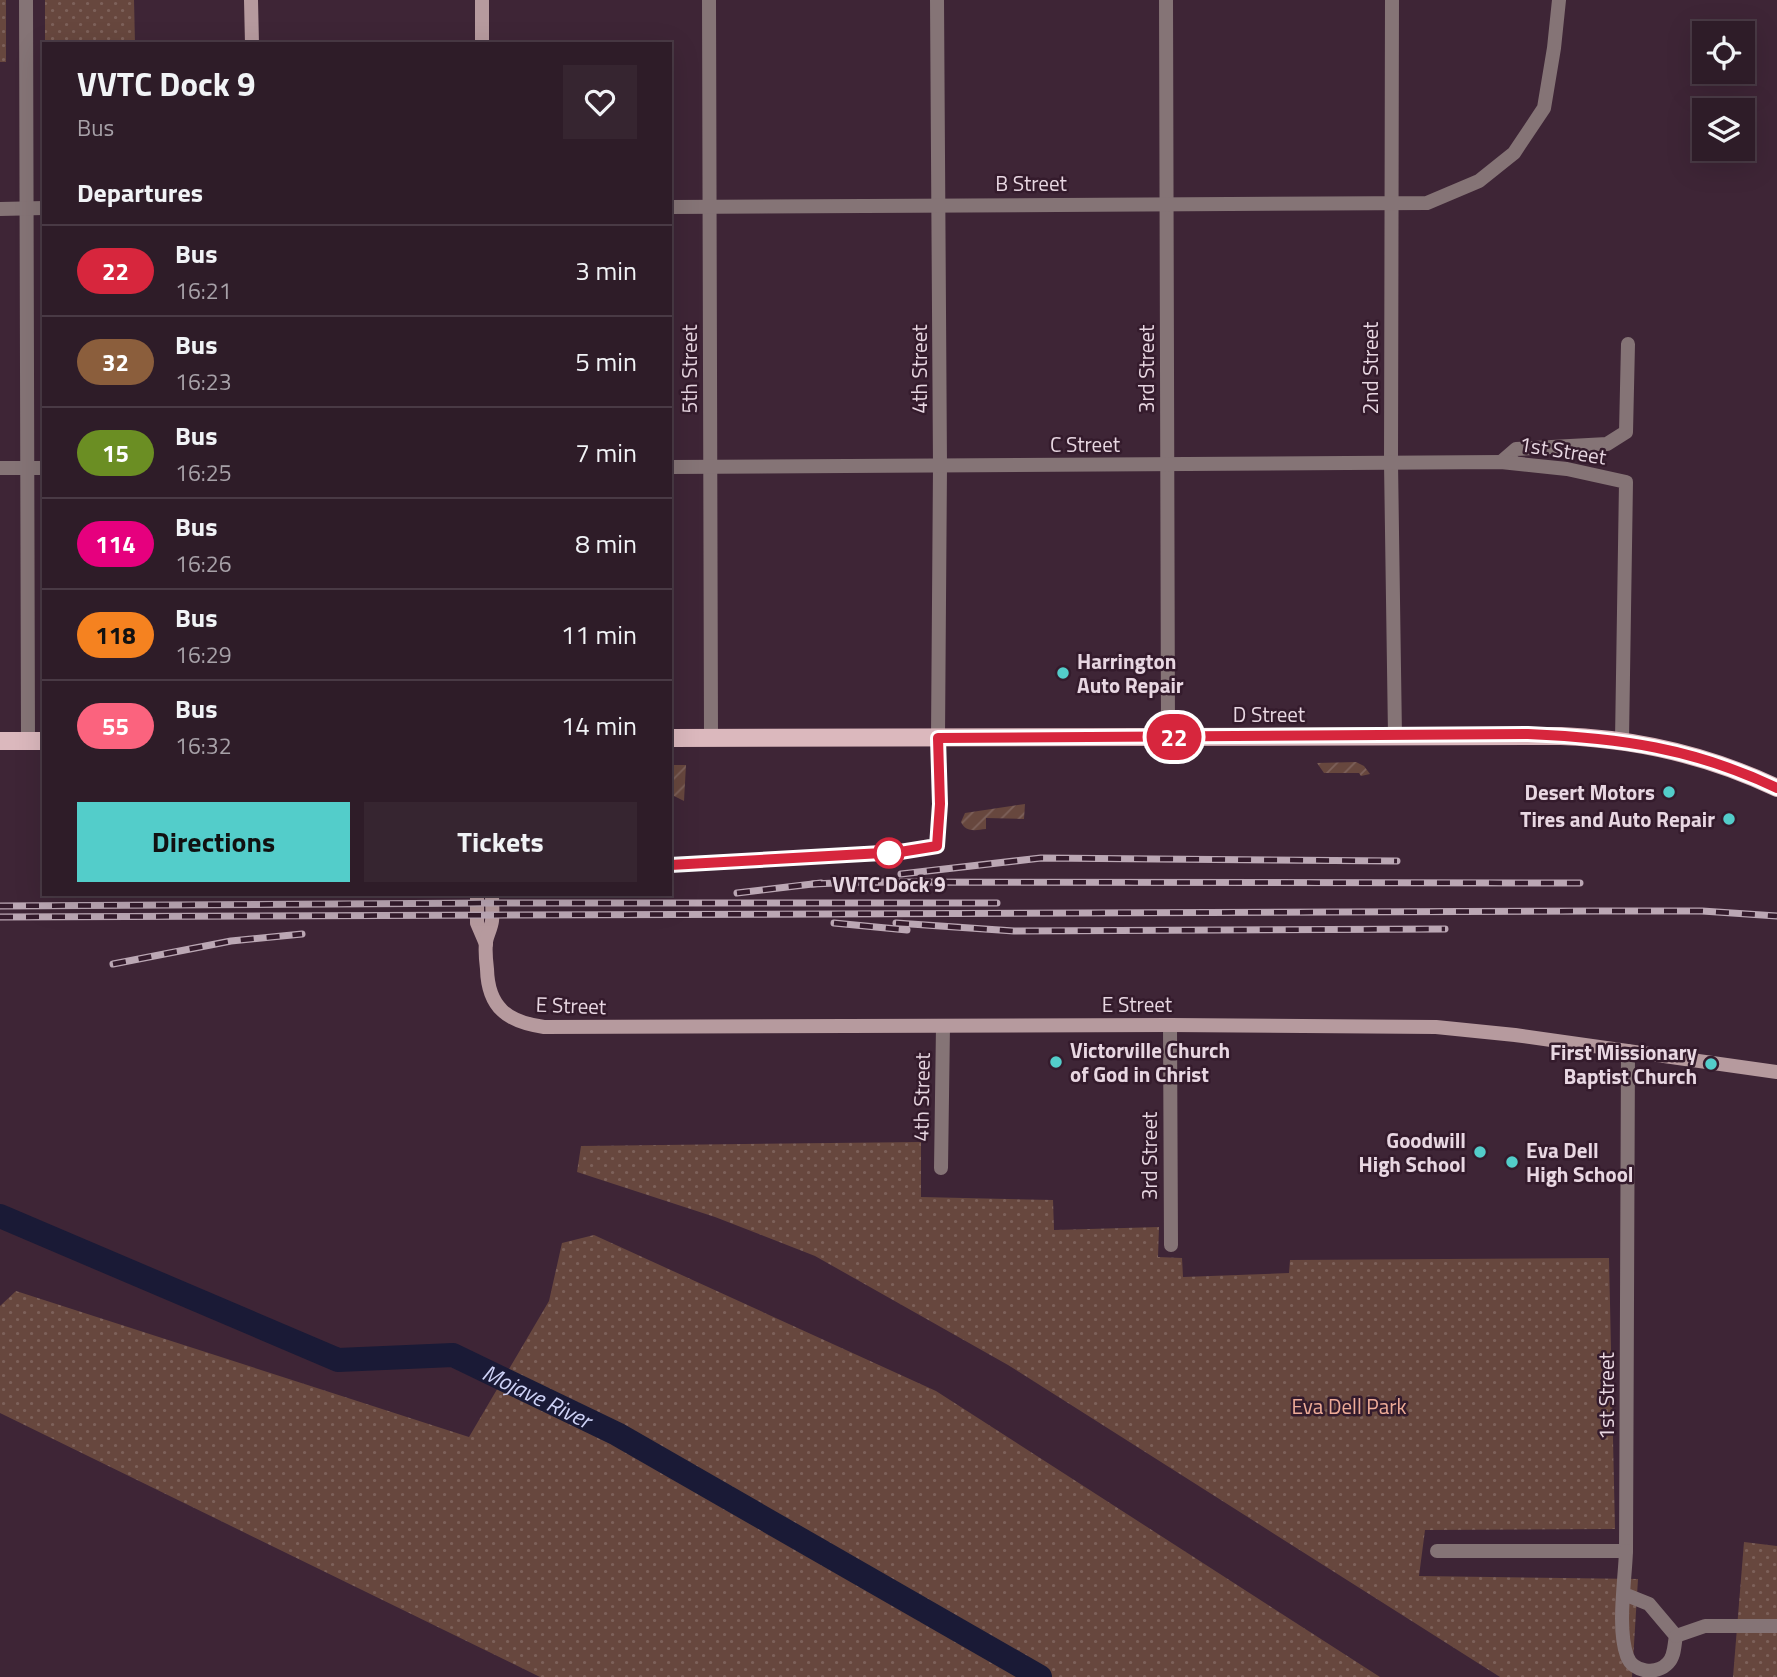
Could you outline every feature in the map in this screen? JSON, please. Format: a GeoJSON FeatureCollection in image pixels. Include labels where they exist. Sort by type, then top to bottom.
{"type":"FeatureCollection","features":[{"type":"Feature","properties":{"kind":"main road","name":"D Street"},"geometry":{"type":"LineString","coordinates":[[672,738],[1528,734],[1622,740],[1656,746],[1704,758],[1777,788]]}},
{"type":"Feature","properties":{"kind":"main road"},"geometry":{"type":"LineString","coordinates":[[0,741],[36,741]]}},
{"type":"Feature","properties":{"kind":"street"},"geometry":{"type":"LineString","coordinates":[[26,0],[27,468],[36,741]]}},
{"type":"Feature","properties":{"kind":"street"},"geometry":{"type":"LineString","coordinates":[[251,0],[252,42]]}},
{"type":"Feature","properties":{"kind":"street"},"geometry":{"type":"LineString","coordinates":[[482,0],[482,42]]}},
{"type":"Feature","properties":{"kind":"street","name":"5th Street"},"geometry":{"type":"LineString","coordinates":[[709,0],[710,738]]}},
{"type":"Feature","properties":{"kind":"street","name":"4th Street"},"geometry":{"type":"LineString","coordinates":[[937,0],[940,466],[938,738]]}},
{"type":"Feature","properties":{"kind":"street","name":"3rd Street"},"geometry":{"type":"LineString","coordinates":[[1166,0],[1168,737]]}},
{"type":"Feature","properties":{"kind":"street","name":"2nd Street"},"geometry":{"type":"LineString","coordinates":[[1392,0],[1391,463],[1395,736]]}},
{"type":"Feature","properties":{"kind":"street","name":"B Street"},"geometry":{"type":"LineString","coordinates":[[672,206],[1427,203],[1479,181],[1514,153],[1544,108],[1559,0]]}},
{"type":"Feature","properties":{"kind":"street"},"geometry":{"type":"LineString","coordinates":[[0,209],[42,208]]}},
{"type":"Feature","properties":{"kind":"street","name":"1st Street"},"geometry":{"type":"LineString","coordinates":[[1500,462],[1516,449],[1607,444],[1626,432],[1628,344]]}},
{"type":"Feature","properties":{"kind":"street","name":"C Street"},"geometry":{"type":"LineString","coordinates":[[672,467],[1500,462]]}},
{"type":"Feature","properties":{"kind":"street","name":"1st Street"},"geometry":{"type":"LineString","coordinates":[[1500,462],[1567,469],[1626,482],[1622,740]]}},
{"type":"Feature","properties":{"kind":"street"},"geometry":{"type":"LineString","coordinates":[[0,468],[42,468]]}},
{"type":"Feature","properties":{"kind":"street"},"geometry":{"type":"LineString","coordinates":[[477,896],[477,923],[486,944]]}},
{"type":"Feature","properties":{"kind":"street"},"geometry":{"type":"LineString","coordinates":[[486,944],[492,923],[492,896]]}},
{"type":"Feature","properties":{"kind":"street","name":"E Street"},"geometry":{"type":"LineString","coordinates":[[486,944],[488,986],[499,1009],[520,1023],[544,1027],[1436,1027],[1777,1072]]}},
{"type":"Feature","properties":{"kind":"street","name":"3rd Street"},"geometry":{"type":"LineString","coordinates":[[1170,1025],[1171,1245]]}},
{"type":"Feature","properties":{"kind":"street","name":"4th Street"},"geometry":{"type":"LineString","coordinates":[[941,1168],[943,1026]]}},
{"type":"Feature","properties":{"kind":"street","name":"1st Street"},"geometry":{"type":"LineString","coordinates":[[1628,1051],[1626,1551],[1623,1631],[1628,1658],[1640,1669],[1652,1672],[1668,1664],[1673,1654],[1675,1636]]}},
{"type":"Feature","properties":{"kind":"street"},"geometry":{"type":"LineString","coordinates":[[1437,1551],[1626,1551]]}},
{"type":"Feature","properties":{"kind":"street"},"geometry":{"type":"LineString","coordinates":[[1624,1594],[1649,1604],[1675,1636],[1705,1626],[1777,1626]]}},
{"type":"Feature","properties":{"kind":"green space"},"geometry":{"type":"Polygon","coordinates":[[[0,0],[6,0],[6,62],[0,62],[0,0]]]}},
{"type":"Feature","properties":{"kind":"green space"},"geometry":{"type":"Polygon","coordinates":[[[45,0],[134,0],[135,42],[45,42],[45,0]]]}},
{"type":"Feature","properties":{"kind":"green space"},"geometry":{"type":"Polygon","coordinates":[[[1356,762],[1364,766],[1370,774],[1361,776],[1359,773],[1324,773],[1317,763],[1356,762]]]}},
{"type":"Feature","properties":{"kind":"green space"},"geometry":{"type":"Polygon","coordinates":[[[672,765],[686,765],[684,801],[672,795],[672,765]]]}},
{"type":"Feature","properties":{"kind":"green space"},"geometry":{"type":"Polygon","coordinates":[[[1025,804],[1024,819],[986,818],[986,829],[975,830],[966,828],[961,822],[965,813],[1025,804]]]}},
{"type":"Feature","properties":{"kind":"green space","name":"Eva Dell Park"},"geometry":{"type":"Polygon","coordinates":[[[921,1142],[921,1197],[1053,1200],[1054,1230],[1159,1227],[1158,1257],[1182,1258],[1183,1277],[1289,1273],[1290,1260],[1609,1258],[1615,1529],[1425,1530],[1419,1576],[1638,1579],[1632,1677],[1500,1677],[1008,1365],[815,1256],[715,1217],[577,1172],[581,1146],[921,1142]]]}},
{"type":"Feature","properties":{"kind":"green space"},"geometry":{"type":"Polygon","coordinates":[[[594,1235],[936,1391],[1380,1677],[540,1677],[0,1413],[0,1306],[16,1291],[469,1437],[549,1301],[562,1243],[594,1235]]]}},
{"type":"Feature","properties":{"kind":"green space"},"geometry":{"type":"Polygon","coordinates":[[[1744,1542],[1777,1546],[1777,1677],[1733,1677],[1744,1542]]]}},
{"type":"Feature","properties":{"kind":"waterway","name":"Mojave River"},"geometry":{"type":"LineString","coordinates":[[0,1216],[338,1360],[453,1355],[617,1434],[1040,1677]]}},
{"type":"Feature","properties":{"kind":"railway"},"geometry":{"type":"LineString","coordinates":[[901,874],[1041,858],[1397,861]]}},
{"type":"Feature","properties":{"kind":"railway"},"geometry":{"type":"LineString","coordinates":[[737,893],[821,883]]}},
{"type":"Feature","properties":{"kind":"railway"},"geometry":{"type":"LineString","coordinates":[[813,884],[1580,883]]}},
{"type":"Feature","properties":{"kind":"railway"},"geometry":{"type":"LineString","coordinates":[[0,906],[997,903]]}},
{"type":"Feature","properties":{"kind":"railway"},"geometry":{"type":"LineString","coordinates":[[0,917],[1602,911],[1702,911],[1777,916]]}},
{"type":"Feature","properties":{"kind":"railway"},"geometry":{"type":"LineString","coordinates":[[834,923],[907,930]]}},
{"type":"Feature","properties":{"kind":"railway"},"geometry":{"type":"LineString","coordinates":[[896,923],[1014,931],[1445,929]]}},
{"type":"Feature","properties":{"kind":"railway"},"geometry":{"type":"LineString","coordinates":[[113,964],[231,941],[302,934]]}},
{"type":"Feature","properties":{"kind":"bus line","name":"22"},"geometry":{"type":"LineString","coordinates":[[672,865],[900,852],[937,846],[940,804],[938,738],[1528,734],[1583,737],[1641,743],[1704,758],[1777,788]]}},
{"type":"Feature","properties":{"kind":"place","name":"Harrington Auto Repair"},"geometry":{"type":"Point","coordinates":[1063,673]}},
{"type":"Feature","properties":{"kind":"place","name":"Desert Motors"},"geometry":{"type":"Point","coordinates":[1669,792]}},
{"type":"Feature","properties":{"kind":"place","name":"Tires and Auto Repair"},"geometry":{"type":"Point","coordinates":[1729,819]}},
{"type":"Feature","properties":{"kind":"place","name":"VVTC Dock 9"},"geometry":{"type":"Point","coordinates":[889,853]}},
{"type":"Feature","properties":{"kind":"place","name":"Victorville Church of God in Christ"},"geometry":{"type":"Point","coordinates":[1056,1062]}},
{"type":"Feature","properties":{"kind":"place","name":"First Missionary Baptist Church"},"geometry":{"type":"Point","coordinates":[1711,1064]}},
{"type":"Feature","properties":{"kind":"place","name":"Goodwill High School"},"geometry":{"type":"Point","coordinates":[1480,1152]}},
{"type":"Feature","properties":{"kind":"place","name":"Eva Dell High School"},"geometry":{"type":"Point","coordinates":[1512,1162]}}]}
